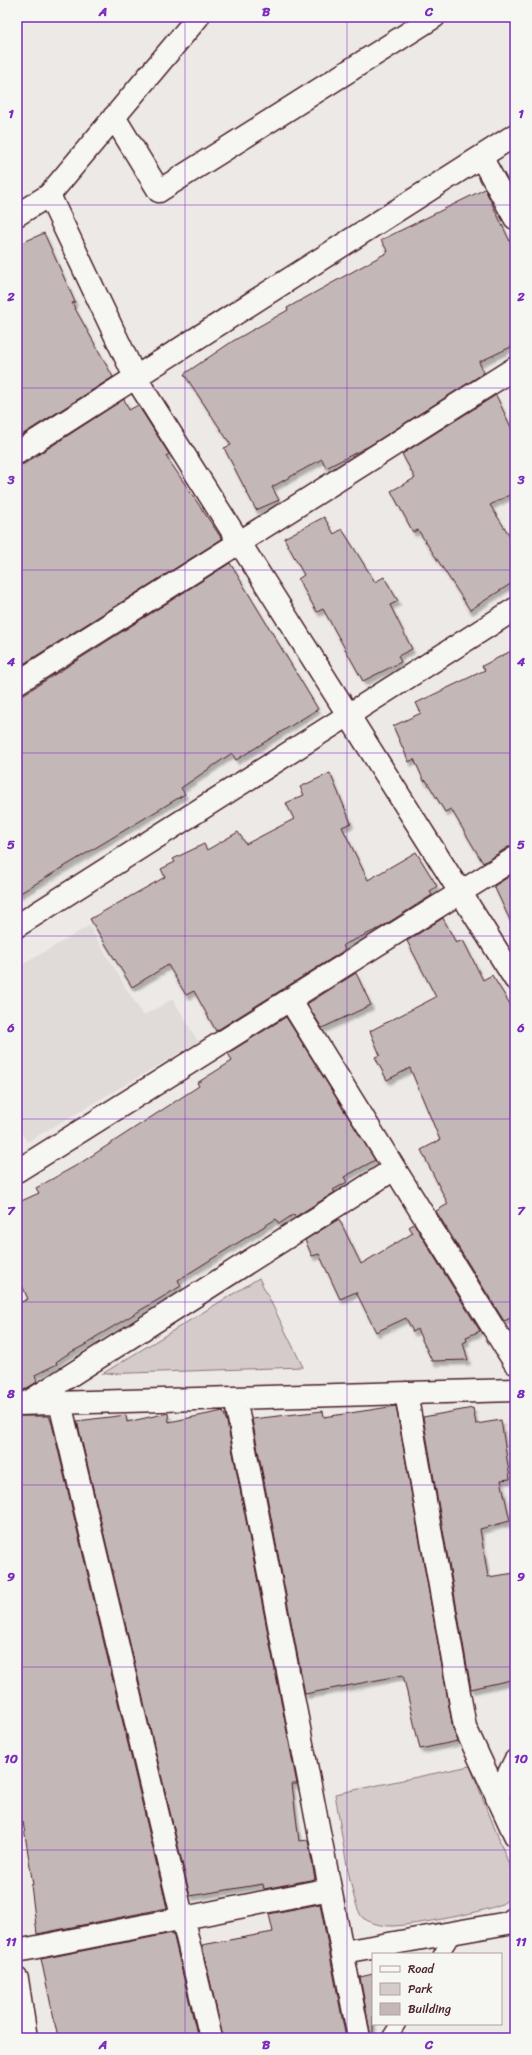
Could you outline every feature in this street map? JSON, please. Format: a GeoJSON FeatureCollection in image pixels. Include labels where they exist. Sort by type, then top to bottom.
{"type":"FeatureCollection","features":[{"type":"Feature","properties":{"kind":"street"},"geometry":{"type":"LineString","coordinates":[[17,215],[49,195],[198,17]]}},
{"type":"Feature","properties":{"kind":"street"},"geometry":{"type":"LineString","coordinates":[[114,117],[159,191],[434,17]]}},
{"type":"Feature","properties":{"kind":"street"},"geometry":{"type":"LineString","coordinates":[[17,453],[515,135]]}},
{"type":"Feature","properties":{"kind":"street"},"geometry":{"type":"LineString","coordinates":[[481,157],[515,218]]}},
{"type":"Feature","properties":{"kind":"street"},"geometry":{"type":"LineString","coordinates":[[49,195],[136,377],[515,979]]}},
{"type":"Feature","properties":{"kind":"street"},"geometry":{"type":"LineString","coordinates":[[17,682],[515,368]]}},
{"type":"Feature","properties":{"kind":"street"},"geometry":{"type":"LineString","coordinates":[[17,926],[515,609]]}},
{"type":"Feature","properties":{"kind":"street"},"geometry":{"type":"LineString","coordinates":[[17,1171],[515,858]]}},
{"type":"Feature","properties":{"kind":"street"},"geometry":{"type":"LineString","coordinates":[[290,1000],[515,1363]]}},
{"type":"Feature","properties":{"kind":"street"},"geometry":{"type":"LineString","coordinates":[[22,1404],[394,1169]]}},
{"type":"Feature","properties":{"kind":"street"},"geometry":{"type":"LineString","coordinates":[[22,1404],[515,1390]]}},
{"type":"Feature","properties":{"kind":"street"},"geometry":{"type":"LineString","coordinates":[[406,1393],[465,1727],[515,1835]]}},
{"type":"Feature","properties":{"kind":"street"},"geometry":{"type":"LineString","coordinates":[[235,1398],[360,2038]]}},
{"type":"Feature","properties":{"kind":"street"},"geometry":{"type":"LineString","coordinates":[[60,1403],[211,2038]]}},
{"type":"Feature","properties":{"kind":"street"},"geometry":{"type":"LineString","coordinates":[[497,1798],[515,1761]]}},
{"type":"Feature","properties":{"kind":"street"},"geometry":{"type":"LineString","coordinates":[[17,1951],[330,1889]]}},
{"type":"Feature","properties":{"kind":"street"},"geometry":{"type":"LineString","coordinates":[[343,1952],[508,1923],[515,1918]]}},
{"type":"Feature","properties":{"kind":"street"},"geometry":{"type":"LineString","coordinates":[[17,1979],[26,2038]]}},
{"type":"Feature","properties":{"kind":"lane"},"geometry":{"type":"LineString","coordinates":[[442,1953],[454,1933]]}},
{"type":"Feature","properties":{"kind":"lane"},"geometry":{"type":"LineString","coordinates":[[389,2038],[397,2025]]}},
{"type":"Feature","properties":{"kind":"shaded area"},"geometry":{"type":"Polygon","coordinates":[[[89,926],[143,1016],[173,999],[198,1042],[27,1142],[17,1125],[17,968],[89,926]]]}},
{"type":"Feature","properties":{"kind":"green space"},"geometry":{"type":"Polygon","coordinates":[[[259,1278],[303,1367],[102,1374],[259,1278]]]}},
{"type":"Feature","properties":{"kind":"green space"},"geometry":{"type":"Polygon","coordinates":[[[470,1766],[514,1877],[512,1890],[508,1899],[498,1906],[486,1910],[415,1924],[385,1926],[373,1923],[363,1918],[354,1897],[350,1880],[335,1794],[470,1766]]]}},
{"type":"Feature","properties":{"kind":"building"},"geometry":{"type":"Polygon","coordinates":[[[485,189],[515,252],[515,345],[479,362],[484,373],[369,446],[326,468],[322,459],[272,487],[279,500],[256,510],[224,448],[231,445],[184,374],[233,341],[288,310],[287,308],[388,252],[381,240],[485,189]]]}},
{"type":"Feature","properties":{"kind":"building"},"geometry":{"type":"Polygon","coordinates":[[[44,233],[75,302],[72,303],[113,377],[17,438],[17,245],[44,233]]]}},
{"type":"Feature","properties":{"kind":"building"},"geometry":{"type":"Polygon","coordinates":[[[496,395],[515,436],[515,492],[490,505],[515,544],[515,581],[470,610],[418,530],[413,532],[391,491],[415,478],[402,454],[496,395]]]}},
{"type":"Feature","properties":{"kind":"building"},"geometry":{"type":"Polygon","coordinates":[[[124,399],[129,410],[138,405],[169,454],[166,456],[222,539],[17,668],[17,465],[24,464],[124,399]]]}},
{"type":"Feature","properties":{"kind":"building"},"geometry":{"type":"Polygon","coordinates":[[[324,517],[334,534],[342,529],[375,582],[384,577],[398,601],[390,605],[412,649],[398,656],[401,662],[363,681],[323,609],[317,612],[298,579],[304,575],[284,538],[324,517]]]}},
{"type":"Feature","properties":{"kind":"building"},"geometry":{"type":"Polygon","coordinates":[[[230,563],[318,709],[236,760],[232,753],[181,788],[185,794],[17,895],[17,695],[24,694],[230,563]]]}},
{"type":"Feature","properties":{"kind":"building"},"geometry":{"type":"Polygon","coordinates":[[[515,649],[515,846],[508,847],[483,863],[451,809],[445,812],[426,780],[424,781],[414,759],[409,762],[393,726],[421,713],[416,703],[485,670],[482,666],[515,649]]]}},
{"type":"Feature","properties":{"kind":"building"},"geometry":{"type":"Polygon","coordinates":[[[330,773],[351,823],[342,827],[368,880],[416,852],[437,886],[430,891],[432,895],[380,928],[343,945],[345,950],[216,1031],[194,991],[186,995],[168,965],[132,987],[90,919],[165,877],[161,869],[175,862],[173,859],[204,844],[207,850],[238,832],[246,844],[294,819],[286,803],[304,795],[300,787],[330,773]]]}},
{"type":"Feature","properties":{"kind":"building"},"geometry":{"type":"Polygon","coordinates":[[[515,873],[515,931],[494,886],[515,873]]]}},
{"type":"Feature","properties":{"kind":"building"},"geometry":{"type":"Polygon","coordinates":[[[443,918],[456,943],[463,940],[483,980],[492,975],[515,1012],[515,1316],[504,1321],[436,1211],[448,1204],[421,1150],[440,1140],[410,1068],[387,1080],[375,1057],[380,1055],[370,1031],[436,997],[407,941],[443,918]]]}},
{"type":"Feature","properties":{"kind":"building"},"geometry":{"type":"Polygon","coordinates":[[[356,973],[371,1005],[322,1028],[307,1004],[356,973]]]}},
{"type":"Feature","properties":{"kind":"building"},"geometry":{"type":"Polygon","coordinates":[[[286,1017],[375,1160],[344,1177],[347,1182],[333,1190],[335,1192],[295,1217],[294,1214],[279,1224],[276,1219],[178,1280],[181,1286],[94,1338],[94,1340],[66,1355],[56,1362],[57,1364],[35,1375],[37,1382],[22,1391],[17,1392],[17,1304],[28,1299],[17,1274],[17,1203],[39,1193],[36,1188],[79,1164],[199,1086],[197,1083],[232,1061],[228,1053],[286,1017]]]}},
{"type":"Feature","properties":{"kind":"building"},"geometry":{"type":"Polygon","coordinates":[[[339,1219],[361,1264],[413,1233],[409,1227],[414,1224],[480,1331],[466,1337],[467,1341],[463,1343],[468,1360],[432,1361],[417,1329],[413,1332],[406,1318],[376,1332],[356,1292],[340,1299],[319,1254],[312,1256],[305,1240],[339,1219]]]}},
{"type":"Feature","properties":{"kind":"building"},"geometry":{"type":"Polygon","coordinates":[[[396,1406],[453,1729],[458,1741],[420,1749],[403,1675],[305,1694],[252,1419],[323,1411],[324,1417],[396,1406]]]}},
{"type":"Feature","properties":{"kind":"building"},"geometry":{"type":"Polygon","coordinates":[[[473,1408],[476,1424],[501,1420],[510,1479],[501,1480],[510,1521],[480,1529],[488,1577],[515,1573],[515,1679],[471,1689],[423,1417],[473,1408]]]}},
{"type":"Feature","properties":{"kind":"building"},"geometry":{"type":"Polygon","coordinates":[[[223,1411],[227,1422],[297,1784],[292,1784],[299,1841],[308,1840],[315,1879],[264,1889],[263,1884],[190,1896],[77,1421],[126,1415],[127,1422],[168,1413],[169,1422],[223,1411]]]}},
{"type":"Feature","properties":{"kind":"building"},"geometry":{"type":"Polygon","coordinates":[[[17,1416],[49,1416],[52,1424],[167,1908],[37,1934],[31,1885],[33,1885],[23,1822],[17,1824],[17,1416]]]}},
{"type":"Feature","properties":{"kind":"building"},"geometry":{"type":"Polygon","coordinates":[[[320,1904],[346,2038],[223,2038],[202,1945],[273,1932],[269,1914],[320,1904]]]}},
{"type":"Feature","properties":{"kind":"building"},"geometry":{"type":"Polygon","coordinates":[[[173,1933],[198,2038],[58,2038],[41,1959],[173,1933]]]}},
{"type":"Feature","properties":{"kind":"building"},"geometry":{"type":"Polygon","coordinates":[[[372,1974],[373,2038],[371,2038],[360,1977],[372,1974]]]}}]}
